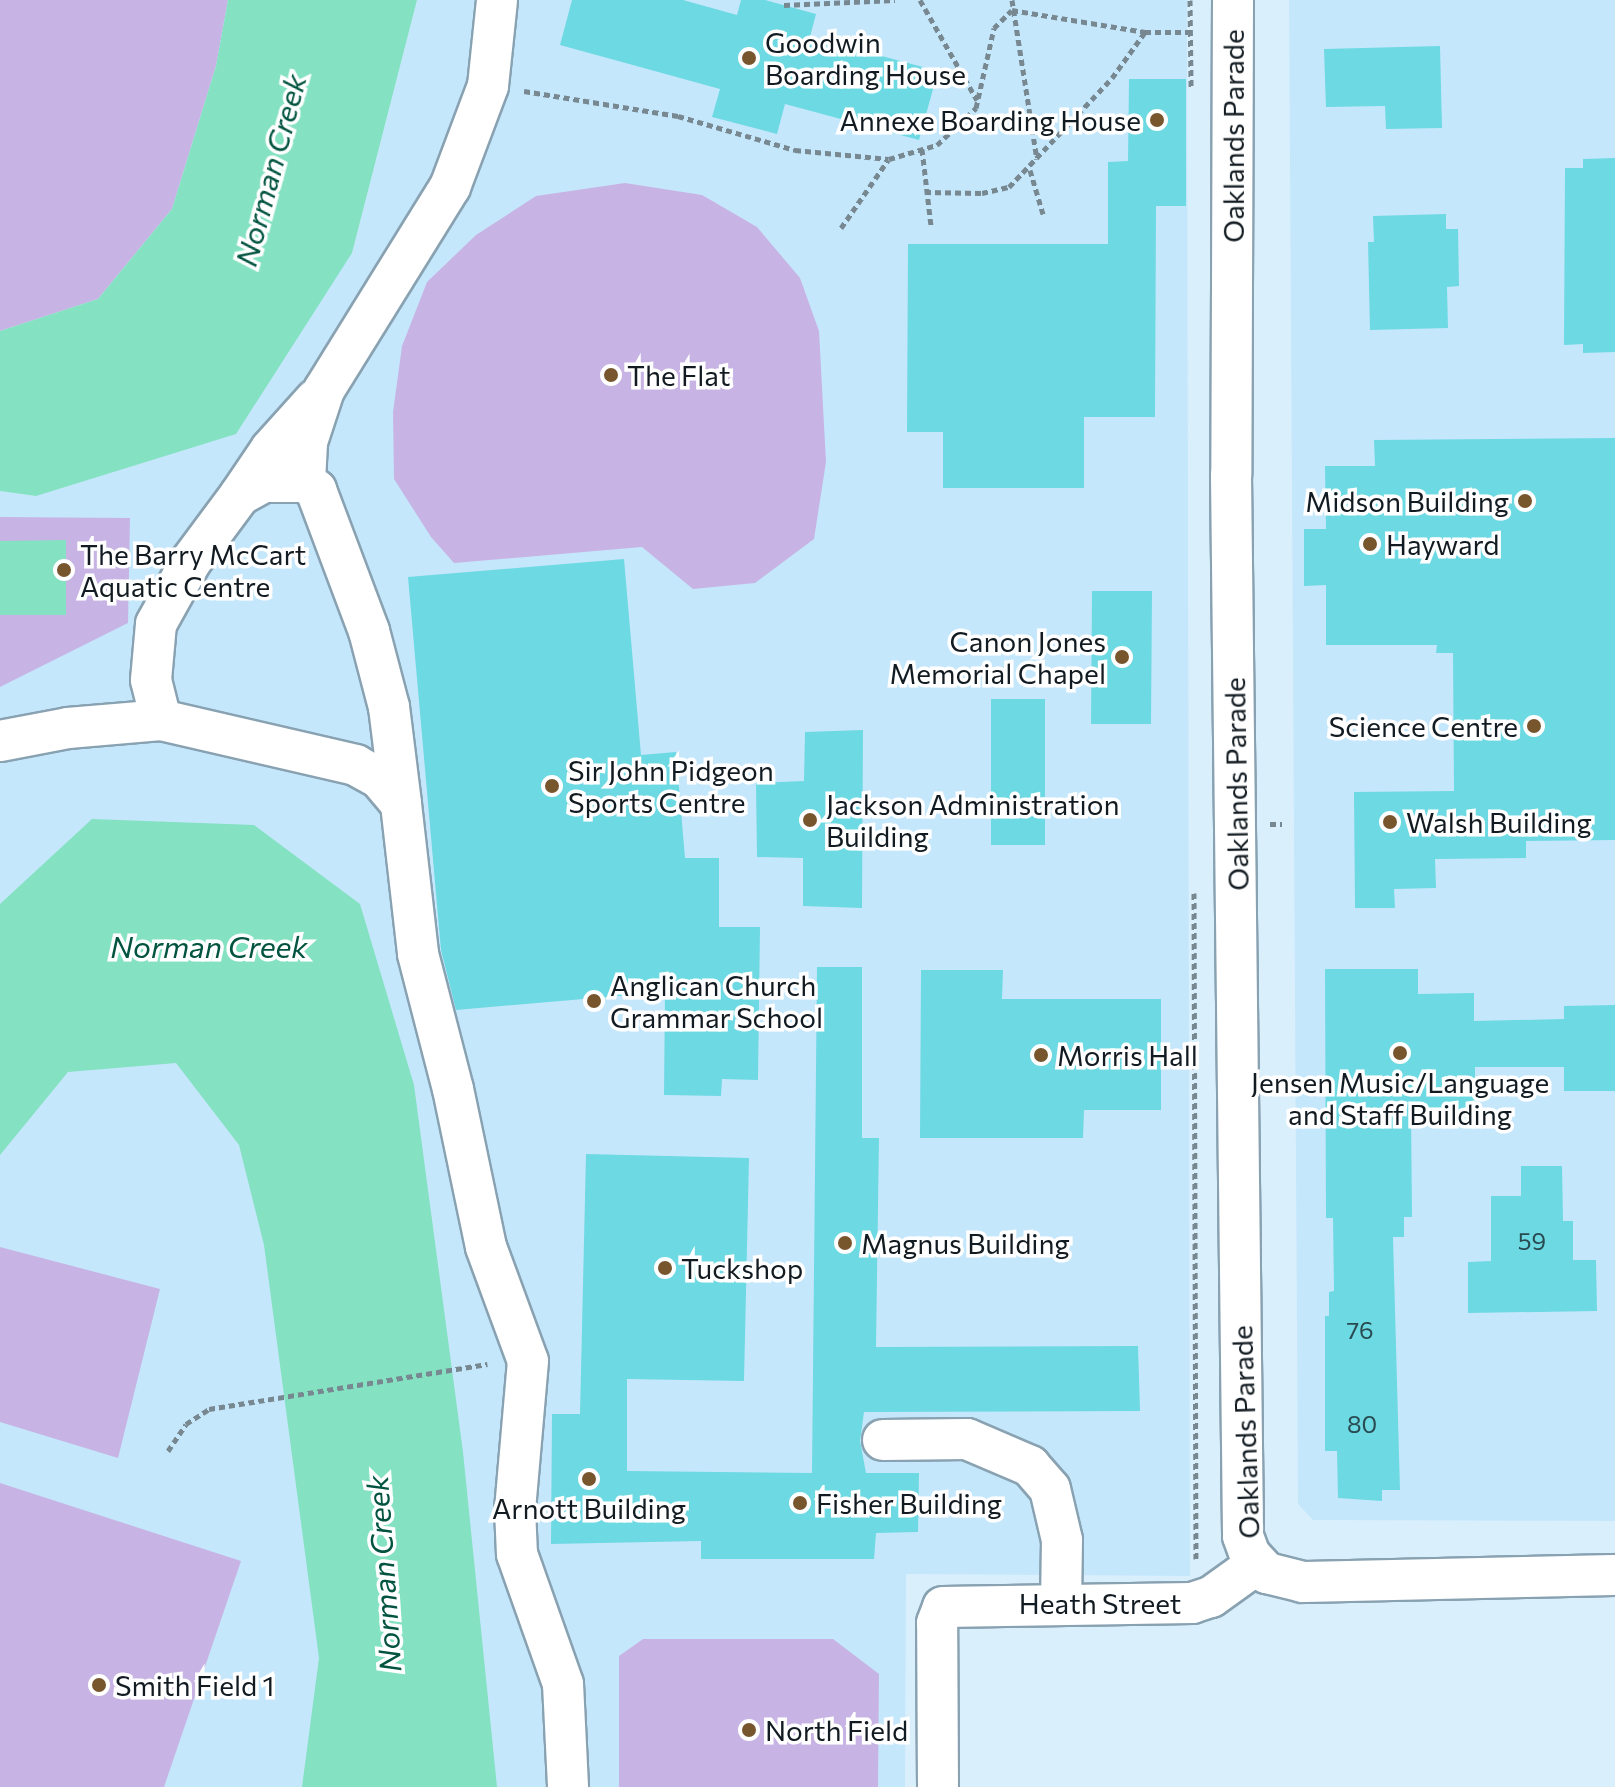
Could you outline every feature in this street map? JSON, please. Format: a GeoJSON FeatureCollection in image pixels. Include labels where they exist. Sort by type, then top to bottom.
{"type":"FeatureCollection","features":[{"type":"Feature","properties":{"kind":"street"},"geometry":{"type":"LineString","coordinates":[[161,720],[151,676],[156,624],[191,561],[271,449],[324,390],[450,187],[488,86],[497,0]]}},
{"type":"Feature","properties":{"kind":"street","name":"Oaklands Parade"},"geometry":{"type":"LineString","coordinates":[[1233,0],[1231,475],[1242,1523],[1245,1544],[1257,1564]]}},
{"type":"Feature","properties":{"kind":"street"},"geometry":{"type":"LineString","coordinates":[[305,482],[307,442],[324,390]]}},
{"type":"Feature","properties":{"kind":"street"},"geometry":{"type":"LineString","coordinates":[[240,495],[263,482],[305,482],[316,490],[327,514],[385,694],[418,954],[453,1089],[472,1192],[528,1361],[515,1509],[517,1554],[563,1684],[568,1787]]}},
{"type":"Feature","properties":{"kind":"street"},"geometry":{"type":"LineString","coordinates":[[68,728],[151,676]]}},
{"type":"Feature","properties":{"kind":"street"},"geometry":{"type":"LineString","coordinates":[[336,760],[367,743],[385,694]]}},
{"type":"Feature","properties":{"kind":"street"},"geometry":{"type":"LineString","coordinates":[[0,741],[68,728],[161,720],[336,760],[379,778],[401,804]]}},
{"type":"Feature","properties":{"kind":"street"},"geometry":{"type":"LineString","coordinates":[[883,1440],[967,1439],[1030,1466],[1050,1489],[1062,1540],[1061,1603]]}},
{"type":"Feature","properties":{"kind":"street"},"geometry":{"type":"LineString","coordinates":[[1257,1564],[1283,1579],[1303,1582],[1615,1575]]}},
{"type":"Feature","properties":{"kind":"street","name":"Heath Street"},"geometry":{"type":"LineString","coordinates":[[938,1787],[940,1611],[959,1603],[1196,1602],[1257,1564]]}},
{"type":"Feature","properties":{"kind":"path"},"geometry":{"type":"LineString","coordinates":[[784,5],[895,0]]}},
{"type":"Feature","properties":{"kind":"path"},"geometry":{"type":"LineString","coordinates":[[920,0],[978,101]]}},
{"type":"Feature","properties":{"kind":"path"},"geometry":{"type":"LineString","coordinates":[[1012,0],[1037,159]]}},
{"type":"Feature","properties":{"kind":"path"},"geometry":{"type":"LineString","coordinates":[[488,86],[678,116],[795,150],[889,159],[937,145],[978,101],[994,28],[1012,10]]}},
{"type":"Feature","properties":{"kind":"path"},"geometry":{"type":"LineString","coordinates":[[1012,10],[1145,32],[1205,32]]}},
{"type":"Feature","properties":{"kind":"path"},"geometry":{"type":"LineString","coordinates":[[925,192],[982,193],[1009,187],[1030,170],[1112,78],[1145,32]]}},
{"type":"Feature","properties":{"kind":"path"},"geometry":{"type":"LineString","coordinates":[[922,149],[931,226]]}},
{"type":"Feature","properties":{"kind":"path"},"geometry":{"type":"LineString","coordinates":[[841,228],[889,159]]}},
{"type":"Feature","properties":{"kind":"path"},"geometry":{"type":"LineString","coordinates":[[1030,170],[1043,214]]}},
{"type":"Feature","properties":{"kind":"path"},"geometry":{"type":"LineString","coordinates":[[168,1451],[186,1424],[209,1409],[470,1365]]}},
{"type":"Feature","properties":{"kind":"shaded area"},"geometry":{"type":"Polygon","coordinates":[[[0,0],[228,0],[216,66],[172,209],[98,299],[0,331],[0,0]]]}},
{"type":"Feature","properties":{"kind":"shaded area","name":"Anglican Church Grammar School"},"geometry":{"type":"Polygon","coordinates":[[[417,0],[1187,0],[1190,1576],[906,1574],[905,1787],[0,1787],[0,491],[36,496],[352,253],[417,0]]]}},
{"type":"Feature","properties":{"kind":"shaded area"},"geometry":{"type":"Polygon","coordinates":[[[1289,0],[1615,0],[1615,1521],[1313,1520],[1298,1504],[1289,0]]]}},
{"type":"Feature","properties":{"kind":"shaded area","name":"The Flat"},"geometry":{"type":"Polygon","coordinates":[[[625,183],[702,195],[757,227],[800,278],[819,331],[826,462],[814,539],[755,583],[693,589],[642,547],[454,563],[431,537],[394,479],[393,412],[402,346],[427,282],[476,235],[536,196],[625,183]]]}},
{"type":"Feature","properties":{"kind":"shaded area","name":"The Barry McCart Aquatic Centre"},"geometry":{"type":"Polygon","coordinates":[[[0,517],[130,518],[128,623],[0,687],[0,517]]]}},
{"type":"Feature","properties":{"kind":"shaded area"},"geometry":{"type":"Polygon","coordinates":[[[0,1247],[160,1289],[118,1458],[0,1422],[0,1247]]]}},
{"type":"Feature","properties":{"kind":"shaded area","name":"Smith Field 1"},"geometry":{"type":"Polygon","coordinates":[[[0,1483],[241,1561],[164,1787],[0,1787],[0,1483]]]}},
{"type":"Feature","properties":{"kind":"shaded area","name":"North Field"},"geometry":{"type":"Polygon","coordinates":[[[643,1639],[833,1639],[879,1674],[878,1787],[619,1787],[619,1656],[643,1639]]]}},
{"type":"Feature","properties":{"kind":"water","name":"Norman Creek"},"geometry":{"type":"Polygon","coordinates":[[[228,0],[417,0],[352,253],[236,434],[36,496],[0,491],[0,331],[98,299],[172,209],[216,66],[228,0]]]}},
{"type":"Feature","properties":{"kind":"water"},"geometry":{"type":"Polygon","coordinates":[[[66,540],[66,615],[0,615],[0,541],[66,540]]]}},
{"type":"Feature","properties":{"kind":"water","name":"Norman Creek"},"geometry":{"type":"Polygon","coordinates":[[[92,819],[254,825],[360,904],[414,1085],[463,1452],[497,1787],[302,1787],[319,1658],[264,1245],[239,1145],[176,1063],[68,1072],[0,1155],[0,904],[92,819]]]}},
{"type":"Feature","properties":{"kind":"building","name":"Goodwin Boarding House"},"geometry":{"type":"Polygon","coordinates":[[[572,0],[683,0],[737,15],[741,0],[765,0],[816,14],[810,37],[938,71],[919,140],[785,104],[777,134],[712,117],[720,89],[560,45],[572,0]]]}},
{"type":"Feature","properties":{"kind":"building"},"geometry":{"type":"Polygon","coordinates":[[[1440,46],[1442,128],[1386,129],[1385,106],[1326,107],[1324,49],[1440,46]]]}},
{"type":"Feature","properties":{"kind":"building"},"geometry":{"type":"Polygon","coordinates":[[[1129,79],[1186,79],[1186,206],[1156,206],[1155,417],[1084,417],[1084,488],[943,488],[943,432],[907,432],[908,244],[1108,244],[1108,162],[1128,161],[1129,79]]]}},
{"type":"Feature","properties":{"kind":"building"},"geometry":{"type":"Polygon","coordinates":[[[1615,158],[1615,352],[1583,353],[1583,344],[1564,345],[1565,168],[1583,168],[1583,159],[1615,158]]]}},
{"type":"Feature","properties":{"kind":"building"},"geometry":{"type":"Polygon","coordinates":[[[1446,214],[1446,229],[1458,229],[1459,286],[1447,287],[1448,328],[1370,330],[1368,242],[1374,242],[1373,216],[1446,214]]]}},
{"type":"Feature","properties":{"kind":"building"},"geometry":{"type":"Polygon","coordinates":[[[1615,438],[1615,840],[1526,841],[1526,858],[1435,859],[1436,888],[1394,889],[1395,908],[1355,908],[1354,792],[1454,791],[1453,653],[1436,653],[1437,645],[1326,645],[1326,585],[1304,586],[1304,529],[1326,529],[1325,466],[1375,466],[1374,440],[1615,438]]]}},
{"type":"Feature","properties":{"kind":"building","name":"Sir John Pidgeon Sports Centre"},"geometry":{"type":"Polygon","coordinates":[[[624,559],[641,755],[676,752],[685,858],[719,858],[719,927],[760,927],[758,1080],[722,1079],[721,1096],[664,1095],[665,992],[456,1010],[441,950],[408,577],[624,559]]]}},
{"type":"Feature","properties":{"kind":"building","name":"Canon Jones Memorial Chapel"},"geometry":{"type":"Polygon","coordinates":[[[1092,591],[1152,591],[1151,724],[1091,724],[1092,591]]]}},
{"type":"Feature","properties":{"kind":"building"},"geometry":{"type":"Polygon","coordinates":[[[991,699],[1045,699],[1045,845],[991,845],[991,699]]]}},
{"type":"Feature","properties":{"kind":"building","name":"Jackson Administration Building"},"geometry":{"type":"Polygon","coordinates":[[[863,730],[862,908],[803,906],[803,858],[757,857],[756,783],[804,781],[805,732],[863,730]]]}},
{"type":"Feature","properties":{"kind":"building"},"geometry":{"type":"Polygon","coordinates":[[[817,967],[862,967],[862,1138],[879,1138],[876,1347],[1138,1346],[1140,1411],[864,1412],[860,1441],[866,1473],[919,1473],[918,1532],[876,1533],[874,1559],[701,1559],[701,1541],[551,1544],[552,1414],[580,1414],[586,1154],[749,1158],[744,1381],[627,1379],[627,1471],[812,1473],[817,967]]]}},
{"type":"Feature","properties":{"kind":"building"},"geometry":{"type":"Polygon","coordinates":[[[1325,969],[1418,969],[1418,994],[1474,993],[1474,1021],[1564,1019],[1564,1006],[1615,1005],[1615,1091],[1564,1091],[1564,1067],[1475,1067],[1475,1112],[1411,1112],[1412,1217],[1404,1217],[1404,1237],[1393,1237],[1400,1490],[1382,1490],[1382,1501],[1338,1498],[1337,1451],[1325,1451],[1325,1316],[1329,1316],[1329,1292],[1334,1291],[1333,1218],[1326,1218],[1325,969]]]}},
{"type":"Feature","properties":{"kind":"building","name":"Morris Hall"},"geometry":{"type":"Polygon","coordinates":[[[921,970],[1003,970],[1002,999],[1161,999],[1161,1110],[1084,1110],[1083,1138],[920,1138],[921,970]]]}},
{"type":"Feature","properties":{"kind":"building"},"geometry":{"type":"Polygon","coordinates":[[[1521,1166],[1562,1166],[1563,1221],[1573,1221],[1573,1260],[1596,1260],[1597,1311],[1468,1313],[1468,1262],[1491,1261],[1491,1196],[1521,1196],[1521,1166]]]}},
{"type":"Feature","properties":{"kind":"place","name":"Goodwin Boarding House"},"geometry":{"type":"Point","coordinates":[749,58]}},
{"type":"Feature","properties":{"kind":"place","name":"Annexe Boarding House"},"geometry":{"type":"Point","coordinates":[1157,120]}},
{"type":"Feature","properties":{"kind":"place","name":"The Flat"},"geometry":{"type":"Point","coordinates":[611,375]}},
{"type":"Feature","properties":{"kind":"place","name":"Midson Building"},"geometry":{"type":"Point","coordinates":[1525,501]}},
{"type":"Feature","properties":{"kind":"place","name":"Hayward"},"geometry":{"type":"Point","coordinates":[1370,544]}},
{"type":"Feature","properties":{"kind":"place","name":"The Barry McCart Aquatic Centre"},"geometry":{"type":"Point","coordinates":[64,570]}},
{"type":"Feature","properties":{"kind":"place","name":"Canon Jones Memorial Chapel"},"geometry":{"type":"Point","coordinates":[1122,657]}},
{"type":"Feature","properties":{"kind":"place","name":"Science Centre"},"geometry":{"type":"Point","coordinates":[1534,726]}},
{"type":"Feature","properties":{"kind":"place","name":"Sir John Pidgeon Sports Centre"},"geometry":{"type":"Point","coordinates":[552,786]}},
{"type":"Feature","properties":{"kind":"place","name":"Jackson Administration Building"},"geometry":{"type":"Point","coordinates":[810,820]}},
{"type":"Feature","properties":{"kind":"place","name":"Walsh Building"},"geometry":{"type":"Point","coordinates":[1390,822]}},
{"type":"Feature","properties":{"kind":"place","name":"Anglican Church Grammar School"},"geometry":{"type":"Point","coordinates":[594,1001]}},
{"type":"Feature","properties":{"kind":"place","name":"Jensen Music/Language and Staff Building"},"geometry":{"type":"Point","coordinates":[1400,1053]}},
{"type":"Feature","properties":{"kind":"place","name":"Morris Hall"},"geometry":{"type":"Point","coordinates":[1041,1055]}},
{"type":"Feature","properties":{"kind":"place","name":"Magnus Building"},"geometry":{"type":"Point","coordinates":[845,1243]}},
{"type":"Feature","properties":{"kind":"place","name":"Tuckshop"},"geometry":{"type":"Point","coordinates":[665,1268]}},
{"type":"Feature","properties":{"kind":"place","name":"Arnott Building"},"geometry":{"type":"Point","coordinates":[589,1479]}},
{"type":"Feature","properties":{"kind":"place","name":"Fisher Building"},"geometry":{"type":"Point","coordinates":[800,1503]}},
{"type":"Feature","properties":{"kind":"place","name":"Smith Field 1"},"geometry":{"type":"Point","coordinates":[99,1685]}},
{"type":"Feature","properties":{"kind":"place","name":"North Field"},"geometry":{"type":"Point","coordinates":[749,1730]}}]}
